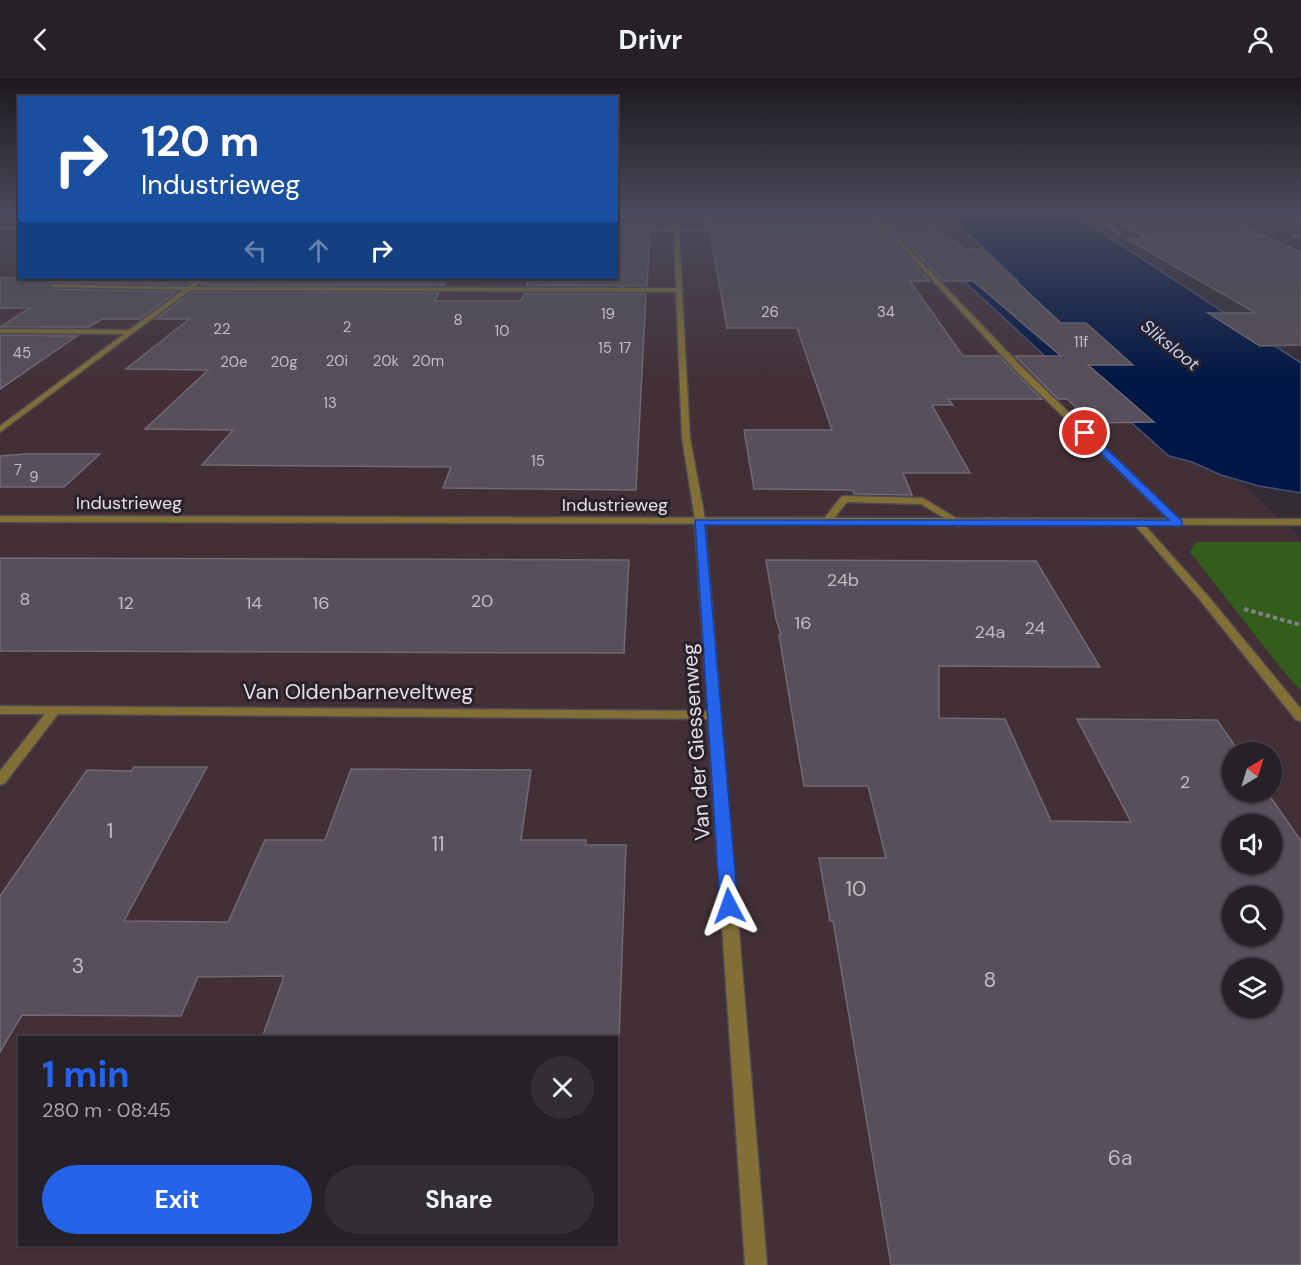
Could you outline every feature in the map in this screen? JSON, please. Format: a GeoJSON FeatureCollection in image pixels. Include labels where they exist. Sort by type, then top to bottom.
{"type":"FeatureCollection","features":[{"type":"Feature","properties":{"kind":"street","name":"Van der Giessenweg"},"geometry":{"type":"LineString","coordinates":[[680,271],[686,438],[699,522],[756,1265]]}},
{"type":"Feature","properties":{"kind":"street"},"geometry":{"type":"LineString","coordinates":[[927,271],[1019,369],[1178,523]]}},
{"type":"Feature","properties":{"kind":"street"},"geometry":{"type":"LineString","coordinates":[[0,429],[202,279]]}},
{"type":"Feature","properties":{"kind":"street"},"geometry":{"type":"LineString","coordinates":[[52,285],[189,288],[681,290]]}},
{"type":"Feature","properties":{"kind":"street"},"geometry":{"type":"LineString","coordinates":[[0,331],[131,332]]}},
{"type":"Feature","properties":{"kind":"street"},"geometry":{"type":"LineString","coordinates":[[10,414],[20,414]]}},
{"type":"Feature","properties":{"kind":"street"},"geometry":{"type":"LineString","coordinates":[[826,522],[844,499],[856,499],[923,501],[959,523]]}},
{"type":"Feature","properties":{"kind":"street","name":"Industrieweg"},"geometry":{"type":"LineString","coordinates":[[0,519],[1301,522]]}},
{"type":"Feature","properties":{"kind":"street"},"geometry":{"type":"LineString","coordinates":[[1138,523],[1204,598],[1301,717]]}},
{"type":"Feature","properties":{"kind":"street","name":"Van Oldenbarneveltweg"},"geometry":{"type":"LineString","coordinates":[[0,710],[715,715]]}},
{"type":"Feature","properties":{"kind":"street"},"geometry":{"type":"LineString","coordinates":[[0,780],[55,710]]}},
{"type":"Feature","properties":{"kind":"path"},"geometry":{"type":"LineString","coordinates":[[1204,598],[1301,625]]}},
{"type":"Feature","properties":{"kind":"shaded area"},"geometry":{"type":"Polygon","coordinates":[[[0,271],[18,271],[18,279],[618,279],[618,271],[1034,271],[1094,343],[1301,539],[1301,1265],[0,1265],[0,271]]]}},
{"type":"Feature","properties":{"kind":"green space"},"geometry":{"type":"Polygon","coordinates":[[[1196,542],[1301,542],[1301,691],[1190,552],[1196,542]]]}},
{"type":"Feature","properties":{"kind":"water","name":"Sliksloot"},"geometry":{"type":"Polygon","coordinates":[[[1008,271],[1161,271],[1301,363],[1301,493],[1259,486],[1169,456],[1086,382],[1048,359],[964,281],[1018,281],[1008,271]]]}},
{"type":"Feature","properties":{"kind":"building"},"geometry":{"type":"Polygon","coordinates":[[[618,271],[648,271],[647,286],[527,285],[529,279],[618,279],[618,271]]]}},
{"type":"Feature","properties":{"kind":"building"},"geometry":{"type":"Polygon","coordinates":[[[717,271],[921,271],[930,281],[910,281],[963,356],[999,356],[1042,399],[948,399],[953,405],[932,405],[970,473],[903,473],[912,495],[854,494],[853,490],[754,489],[744,430],[832,430],[797,328],[727,328],[717,271]]]}},
{"type":"Feature","properties":{"kind":"building"},"geometry":{"type":"Polygon","coordinates":[[[934,271],[1005,271],[1061,323],[1086,323],[1133,365],[1088,365],[1154,422],[1093,423],[1067,399],[1058,399],[1015,356],[1061,356],[973,281],[943,281],[934,271]]]}},
{"type":"Feature","properties":{"kind":"building"},"geometry":{"type":"Polygon","coordinates":[[[1183,271],[1301,271],[1301,345],[1260,346],[1208,313],[1256,313],[1183,271]]]}},
{"type":"Feature","properties":{"kind":"building"},"geometry":{"type":"Polygon","coordinates":[[[0,278],[196,279],[187,285],[49,282],[52,289],[176,292],[140,319],[102,319],[89,327],[0,327],[30,308],[0,308],[0,278]]]}},
{"type":"Feature","properties":{"kind":"building"},"geometry":{"type":"Polygon","coordinates":[[[206,279],[447,279],[444,285],[201,285],[206,279]]]}},
{"type":"Feature","properties":{"kind":"building"},"geometry":{"type":"Polygon","coordinates":[[[192,292],[439,293],[434,301],[521,301],[524,294],[646,294],[636,490],[443,488],[451,467],[202,465],[233,430],[145,429],[208,370],[126,369],[189,319],[156,319],[192,292]]]}},
{"type":"Feature","properties":{"kind":"building"},"geometry":{"type":"Polygon","coordinates":[[[0,335],[77,336],[0,389],[0,335]]]}},
{"type":"Feature","properties":{"kind":"building"},"geometry":{"type":"Polygon","coordinates":[[[100,454],[64,487],[0,487],[0,456],[100,454]]]}},
{"type":"Feature","properties":{"kind":"building"},"geometry":{"type":"Polygon","coordinates":[[[0,558],[629,560],[624,653],[0,651],[0,558]]]}},
{"type":"Feature","properties":{"kind":"building"},"geometry":{"type":"Polygon","coordinates":[[[766,560],[1036,561],[1100,667],[939,666],[939,718],[1005,719],[1051,821],[1131,822],[1077,719],[1217,720],[1232,742],[1222,742],[1222,802],[1274,802],[1301,841],[1301,1265],[891,1265],[833,921],[830,921],[819,858],[886,858],[868,786],[804,786],[779,635],[781,635],[766,560]]]}},
{"type":"Feature","properties":{"kind":"building"},"geometry":{"type":"Polygon","coordinates":[[[134,767],[207,767],[124,921],[228,922],[265,840],[325,840],[351,769],[531,770],[521,840],[586,840],[586,845],[626,845],[619,1038],[618,1036],[263,1036],[284,976],[198,977],[181,1016],[22,1015],[0,1052],[0,896],[87,770],[131,771],[134,767]]]}},
{"type":"Feature","properties":{"kind":"route"},"geometry":{"type":"LineString","coordinates":[[729,906],[699,522],[1178,523],[1085,433]]}}]}
